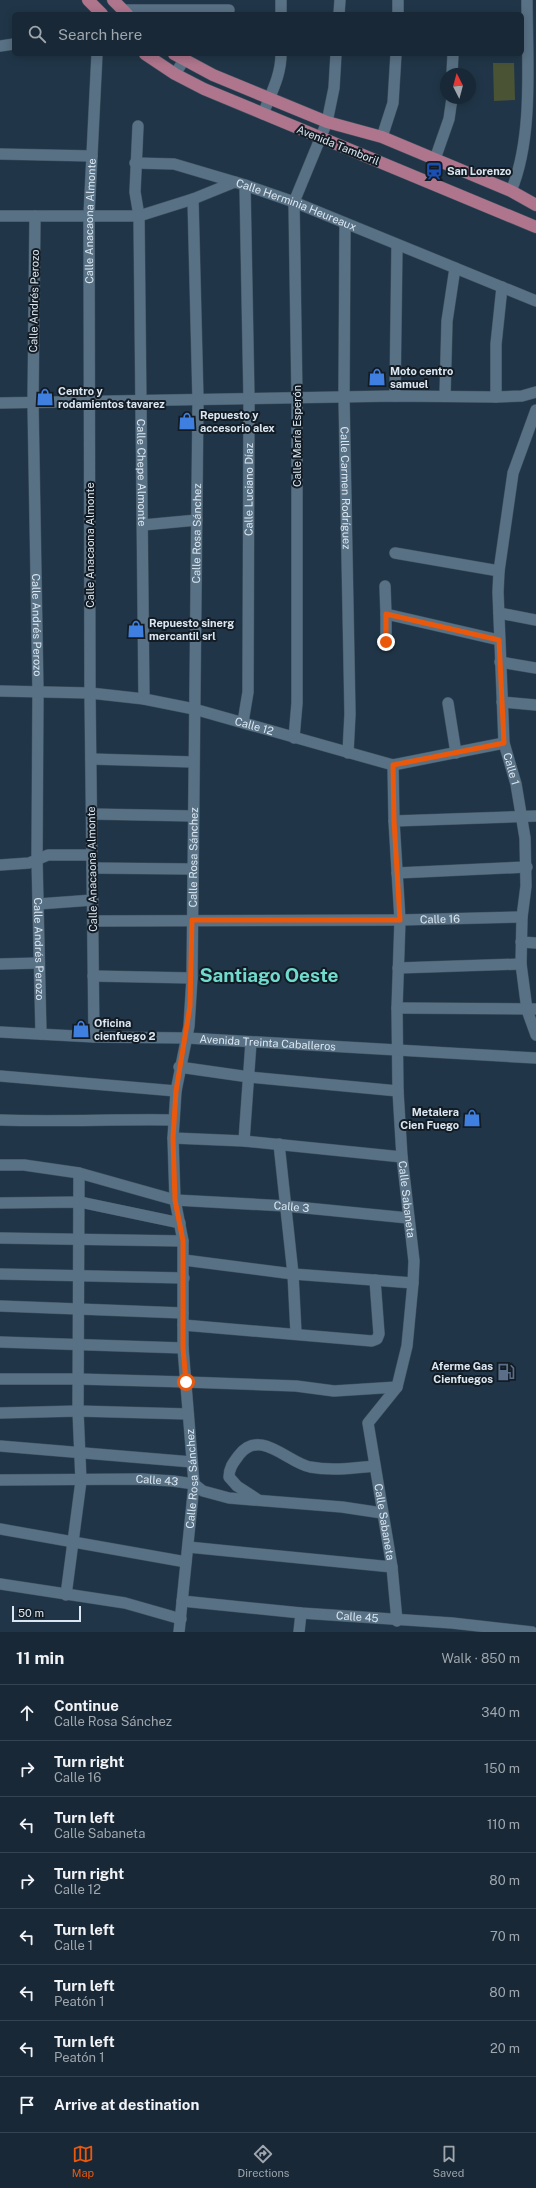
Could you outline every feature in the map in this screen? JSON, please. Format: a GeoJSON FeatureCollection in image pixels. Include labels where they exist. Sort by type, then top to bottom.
{"type":"FeatureCollection","features":[{"type":"Feature","properties":{"kind":"main road"},"geometry":{"type":"LineString","coordinates":[[88,0],[100,12]]}},
{"type":"Feature","properties":{"kind":"main road"},"geometry":{"type":"LineString","coordinates":[[114,0],[125,12]]}},
{"type":"Feature","properties":{"kind":"main road","name":"Avenida Tamboril"},"geometry":{"type":"LineString","coordinates":[[149,56],[175,74],[204,89],[536,227]]}},
{"type":"Feature","properties":{"kind":"main road","name":"Avenida Tamboril"},"geometry":{"type":"LineString","coordinates":[[180,56],[208,73],[326,122],[382,137],[511,191],[536,205]]}},
{"type":"Feature","properties":{"kind":"street"},"geometry":{"type":"LineString","coordinates":[[281,12],[282,0]]}},
{"type":"Feature","properties":{"kind":"street"},"geometry":{"type":"LineString","coordinates":[[339,12],[340,0]]}},
{"type":"Feature","properties":{"kind":"street"},"geometry":{"type":"LineString","coordinates":[[398,0],[398,12]]}},
{"type":"Feature","properties":{"kind":"street"},"geometry":{"type":"LineString","coordinates":[[511,191],[522,153],[527,102],[525,49],[528,0]]}},
{"type":"Feature","properties":{"kind":"street"},"geometry":{"type":"LineString","coordinates":[[125,12],[184,8],[229,10]]}},
{"type":"Feature","properties":{"kind":"street"},"geometry":{"type":"LineString","coordinates":[[0,46],[12,44]]}},
{"type":"Feature","properties":{"kind":"street","name":"Calle Anacaona Almonte"},"geometry":{"type":"LineString","coordinates":[[94,1037],[90,693],[89,215],[97,56]]}},
{"type":"Feature","properties":{"kind":"street"},"geometry":{"type":"LineString","coordinates":[[175,74],[180,56]]}},
{"type":"Feature","properties":{"kind":"street"},"geometry":{"type":"LineString","coordinates":[[263,114],[281,68],[281,56]]}},
{"type":"Feature","properties":{"kind":"street","name":"Calle María Esperón"},"geometry":{"type":"LineString","coordinates":[[294,738],[297,703],[297,398],[294,202],[326,122],[334,88],[336,56]]}},
{"type":"Feature","properties":{"kind":"street"},"geometry":{"type":"LineString","coordinates":[[382,137],[393,103],[396,56]]}},
{"type":"Feature","properties":{"kind":"street"},"geometry":{"type":"LineString","coordinates":[[452,68],[453,56]]}},
{"type":"Feature","properties":{"kind":"street"},"geometry":{"type":"LineString","coordinates":[[435,159],[449,119],[451,104]]}},
{"type":"Feature","properties":{"kind":"street","name":"Calle Chepe Almonte"},"geometry":{"type":"LineString","coordinates":[[138,126],[135,163],[135,192],[139,216],[144,699]]}},
{"type":"Feature","properties":{"kind":"street"},"geometry":{"type":"LineString","coordinates":[[0,154],[92,156]]}},
{"type":"Feature","properties":{"kind":"street"},"geometry":{"type":"LineString","coordinates":[[135,163],[174,164],[240,183]]}},
{"type":"Feature","properties":{"kind":"street","name":"Calle Herminia Heureaux"},"geometry":{"type":"LineString","coordinates":[[0,216],[139,216],[240,183],[294,202],[536,302]]}},
{"type":"Feature","properties":{"kind":"street","name":"Calle Luciano Díaz"},"geometry":{"type":"LineString","coordinates":[[240,183],[248,399],[248,692],[243,722]]}},
{"type":"Feature","properties":{"kind":"street","name":"Calle Rosa Sánchez"},"geometry":{"type":"LineString","coordinates":[[179,1632],[194,1484],[183,1348],[183,1241],[175,1200],[173,1138],[176,1091],[186,1038],[192,978],[193,762],[196,673],[198,400],[193,199]]}},
{"type":"Feature","properties":{"kind":"street","name":"Calle Andrés Perozo"},"geometry":{"type":"LineString","coordinates":[[35,216],[33,403],[38,692],[38,904],[41,1034]]}},
{"type":"Feature","properties":{"kind":"street","name":"Calle Carmen Rodríguez"},"geometry":{"type":"LineString","coordinates":[[344,223],[344,397],[350,706],[348,753]]}},
{"type":"Feature","properties":{"kind":"street"},"geometry":{"type":"LineString","coordinates":[[395,396],[397,245]]}},
{"type":"Feature","properties":{"kind":"street"},"geometry":{"type":"LineString","coordinates":[[445,395],[447,321],[455,268]]}},
{"type":"Feature","properties":{"kind":"street"},"geometry":{"type":"LineString","coordinates":[[496,397],[496,344],[502,287]]}},
{"type":"Feature","properties":{"kind":"street"},"geometry":{"type":"LineString","coordinates":[[0,403],[445,395],[496,397],[522,396],[536,392]]}},
{"type":"Feature","properties":{"kind":"street","name":"Calle 1"},"geometry":{"type":"LineString","coordinates":[[536,412],[513,474],[499,571],[499,640],[504,743],[523,816],[531,838],[527,867],[531,886],[522,917],[521,964],[536,1035]]}},
{"type":"Feature","properties":{"kind":"street"},"geometry":{"type":"LineString","coordinates":[[143,525],[197,520]]}},
{"type":"Feature","properties":{"kind":"street"},"geometry":{"type":"LineString","coordinates":[[395,553],[499,571]]}},
{"type":"Feature","properties":{"kind":"street"},"geometry":{"type":"LineString","coordinates":[[385,586],[386,642]]}},
{"type":"Feature","properties":{"kind":"street"},"geometry":{"type":"LineString","coordinates":[[499,613],[536,620]]}},
{"type":"Feature","properties":{"kind":"street"},"geometry":{"type":"LineString","coordinates":[[386,614],[499,640]]}},
{"type":"Feature","properties":{"kind":"street"},"geometry":{"type":"LineString","coordinates":[[500,662],[536,668]]}},
{"type":"Feature","properties":{"kind":"street","name":"Calle 12"},"geometry":{"type":"LineString","coordinates":[[0,691],[90,693],[144,699],[194,709],[393,765],[504,743]]}},
{"type":"Feature","properties":{"kind":"street"},"geometry":{"type":"LineString","coordinates":[[502,702],[536,704]]}},
{"type":"Feature","properties":{"kind":"street"},"geometry":{"type":"LineString","coordinates":[[448,703],[456,753]]}},
{"type":"Feature","properties":{"kind":"street"},"geometry":{"type":"LineString","coordinates":[[91,759],[193,762]]}},
{"type":"Feature","properties":{"kind":"street","name":"Calle Sabaneta"},"geometry":{"type":"LineString","coordinates":[[393,765],[394,821],[400,920],[397,1008],[398,1091],[402,1157],[414,1261],[414,1284],[407,1346],[397,1387],[368,1423],[392,1567],[397,1621]]}},
{"type":"Feature","properties":{"kind":"street"},"geometry":{"type":"LineString","coordinates":[[92,814],[193,816]]}},
{"type":"Feature","properties":{"kind":"street"},"geometry":{"type":"LineString","coordinates":[[394,821],[536,816]]}},
{"type":"Feature","properties":{"kind":"street"},"geometry":{"type":"LineString","coordinates":[[0,865],[29,863],[48,855],[92,855]]}},
{"type":"Feature","properties":{"kind":"street"},"geometry":{"type":"LineString","coordinates":[[397,873],[527,867]]}},
{"type":"Feature","properties":{"kind":"street"},"geometry":{"type":"LineString","coordinates":[[92,868],[193,869]]}},
{"type":"Feature","properties":{"kind":"street"},"geometry":{"type":"LineString","coordinates":[[38,904],[92,900]]}},
{"type":"Feature","properties":{"kind":"street","name":"Calle 16"},"geometry":{"type":"LineString","coordinates":[[93,921],[400,920],[522,917]]}},
{"type":"Feature","properties":{"kind":"street"},"geometry":{"type":"LineString","coordinates":[[521,942],[536,943]]}},
{"type":"Feature","properties":{"kind":"street"},"geometry":{"type":"LineString","coordinates":[[0,964],[39,963]]}},
{"type":"Feature","properties":{"kind":"street"},"geometry":{"type":"LineString","coordinates":[[398,968],[521,964]]}},
{"type":"Feature","properties":{"kind":"street"},"geometry":{"type":"LineString","coordinates":[[93,976],[192,978]]}},
{"type":"Feature","properties":{"kind":"street"},"geometry":{"type":"LineString","coordinates":[[397,1008],[531,1010]]}},
{"type":"Feature","properties":{"kind":"street","name":"Avenida Treinta Caballeros"},"geometry":{"type":"LineString","coordinates":[[0,1032],[94,1037],[186,1038],[397,1052],[536,1058]]}},
{"type":"Feature","properties":{"kind":"street"},"geometry":{"type":"LineString","coordinates":[[244,1141],[251,1042]]}},
{"type":"Feature","properties":{"kind":"street"},"geometry":{"type":"LineString","coordinates":[[180,1067],[249,1077],[398,1091]]}},
{"type":"Feature","properties":{"kind":"street"},"geometry":{"type":"LineString","coordinates":[[0,1076],[176,1091]]}},
{"type":"Feature","properties":{"kind":"street"},"geometry":{"type":"LineString","coordinates":[[0,1120],[63,1122],[130,1119],[174,1120]]}},
{"type":"Feature","properties":{"kind":"street"},"geometry":{"type":"LineString","coordinates":[[173,1138],[244,1141],[402,1157]]}},
{"type":"Feature","properties":{"kind":"street"},"geometry":{"type":"LineString","coordinates":[[280,1144],[296,1333]]}},
{"type":"Feature","properties":{"kind":"street","name":"Calle 3"},"geometry":{"type":"LineString","coordinates":[[0,1165],[24,1165],[79,1173],[175,1200],[286,1206],[408,1218]]}},
{"type":"Feature","properties":{"kind":"street"},"geometry":{"type":"LineString","coordinates":[[66,1595],[81,1481],[78,1411],[79,1173]]}},
{"type":"Feature","properties":{"kind":"street"},"geometry":{"type":"LineString","coordinates":[[0,1203],[80,1202],[180,1224]]}},
{"type":"Feature","properties":{"kind":"street"},"geometry":{"type":"LineString","coordinates":[[0,1238],[79,1238],[183,1241]]}},
{"type":"Feature","properties":{"kind":"street"},"geometry":{"type":"LineString","coordinates":[[184,1260],[292,1274],[414,1284]]}},
{"type":"Feature","properties":{"kind":"street"},"geometry":{"type":"LineString","coordinates":[[0,1274],[184,1278]]}},
{"type":"Feature","properties":{"kind":"street"},"geometry":{"type":"LineString","coordinates":[[183,1325],[296,1333],[367,1341],[377,1339],[378,1328],[375,1280]]}},
{"type":"Feature","properties":{"kind":"street"},"geometry":{"type":"LineString","coordinates":[[0,1306],[183,1313]]}},
{"type":"Feature","properties":{"kind":"street"},"geometry":{"type":"LineString","coordinates":[[0,1342],[78,1346],[183,1348]]}},
{"type":"Feature","properties":{"kind":"street"},"geometry":{"type":"LineString","coordinates":[[0,1380],[78,1379],[186,1382],[296,1386],[334,1391],[397,1387]]}},
{"type":"Feature","properties":{"kind":"street"},"geometry":{"type":"LineString","coordinates":[[0,1413],[78,1411],[188,1414]]}},
{"type":"Feature","properties":{"kind":"street"},"geometry":{"type":"LineString","coordinates":[[257,1499],[237,1486],[229,1477],[231,1465],[242,1451],[258,1444],[271,1446],[294,1460],[320,1468],[375,1466]]}},
{"type":"Feature","properties":{"kind":"street"},"geometry":{"type":"LineString","coordinates":[[0,1446],[80,1451],[192,1462]]}},
{"type":"Feature","properties":{"kind":"street","name":"Calle 43"},"geometry":{"type":"LineString","coordinates":[[0,1480],[81,1481],[142,1479],[194,1484],[203,1492],[229,1498],[257,1499],[297,1505],[342,1507],[382,1513]]}},
{"type":"Feature","properties":{"kind":"street"},"geometry":{"type":"LineString","coordinates":[[0,1529],[186,1562]]}},
{"type":"Feature","properties":{"kind":"street"},"geometry":{"type":"LineString","coordinates":[[188,1547],[392,1567]]}},
{"type":"Feature","properties":{"kind":"street"},"geometry":{"type":"LineString","coordinates":[[0,1584],[125,1603],[181,1619]]}},
{"type":"Feature","properties":{"kind":"street","name":"Calle 45"},"geometry":{"type":"LineString","coordinates":[[182,1601],[301,1613],[532,1632]]}},
{"type":"Feature","properties":{"kind":"street"},"geometry":{"type":"LineString","coordinates":[[299,1632],[301,1613]]}},
{"type":"Feature","properties":{"kind":"green space"},"geometry":{"type":"Polygon","coordinates":[[[493,63],[514,63],[515,100],[494,101],[493,63]]]}},
{"type":"Feature","properties":{"kind":"place","name":"San Lorenzo"},"geometry":{"type":"Point","coordinates":[434,171]}},
{"type":"Feature","properties":{"kind":"place","name":"Moto centro samuel"},"geometry":{"type":"Point","coordinates":[377,377]}},
{"type":"Feature","properties":{"kind":"place","name":"Centro y rodamientos tavarez"},"geometry":{"type":"Point","coordinates":[45,397]}},
{"type":"Feature","properties":{"kind":"place","name":"Repuesto y accesorio alex"},"geometry":{"type":"Point","coordinates":[187,421]}},
{"type":"Feature","properties":{"kind":"place","name":"Repuesto sinerg mercantil srl"},"geometry":{"type":"Point","coordinates":[136,629]}},
{"type":"Feature","properties":{"kind":"place","name":"Oficina cienfuego 2"},"geometry":{"type":"Point","coordinates":[81,1029]}},
{"type":"Feature","properties":{"kind":"place","name":"Metalera Cien Fuego"},"geometry":{"type":"Point","coordinates":[472,1118]}},
{"type":"Feature","properties":{"kind":"place","name":"Aferme Gas Cienfuegos"},"geometry":{"type":"Point","coordinates":[506,1372]}},
{"type":"Feature","properties":{"kind":"district","name":"Santiago Oeste"},"geometry":{"type":"Point","coordinates":[269,975]}},
{"type":"Feature","properties":{"kind":"route"},"geometry":{"type":"LineString","coordinates":[[186,1382],[183,1348],[183,1241],[175,1200],[173,1138],[176,1091],[189,1026],[192,978],[192,920],[400,920],[394,821],[393,765],[504,743],[499,640],[386,614],[386,642]]}}]}
